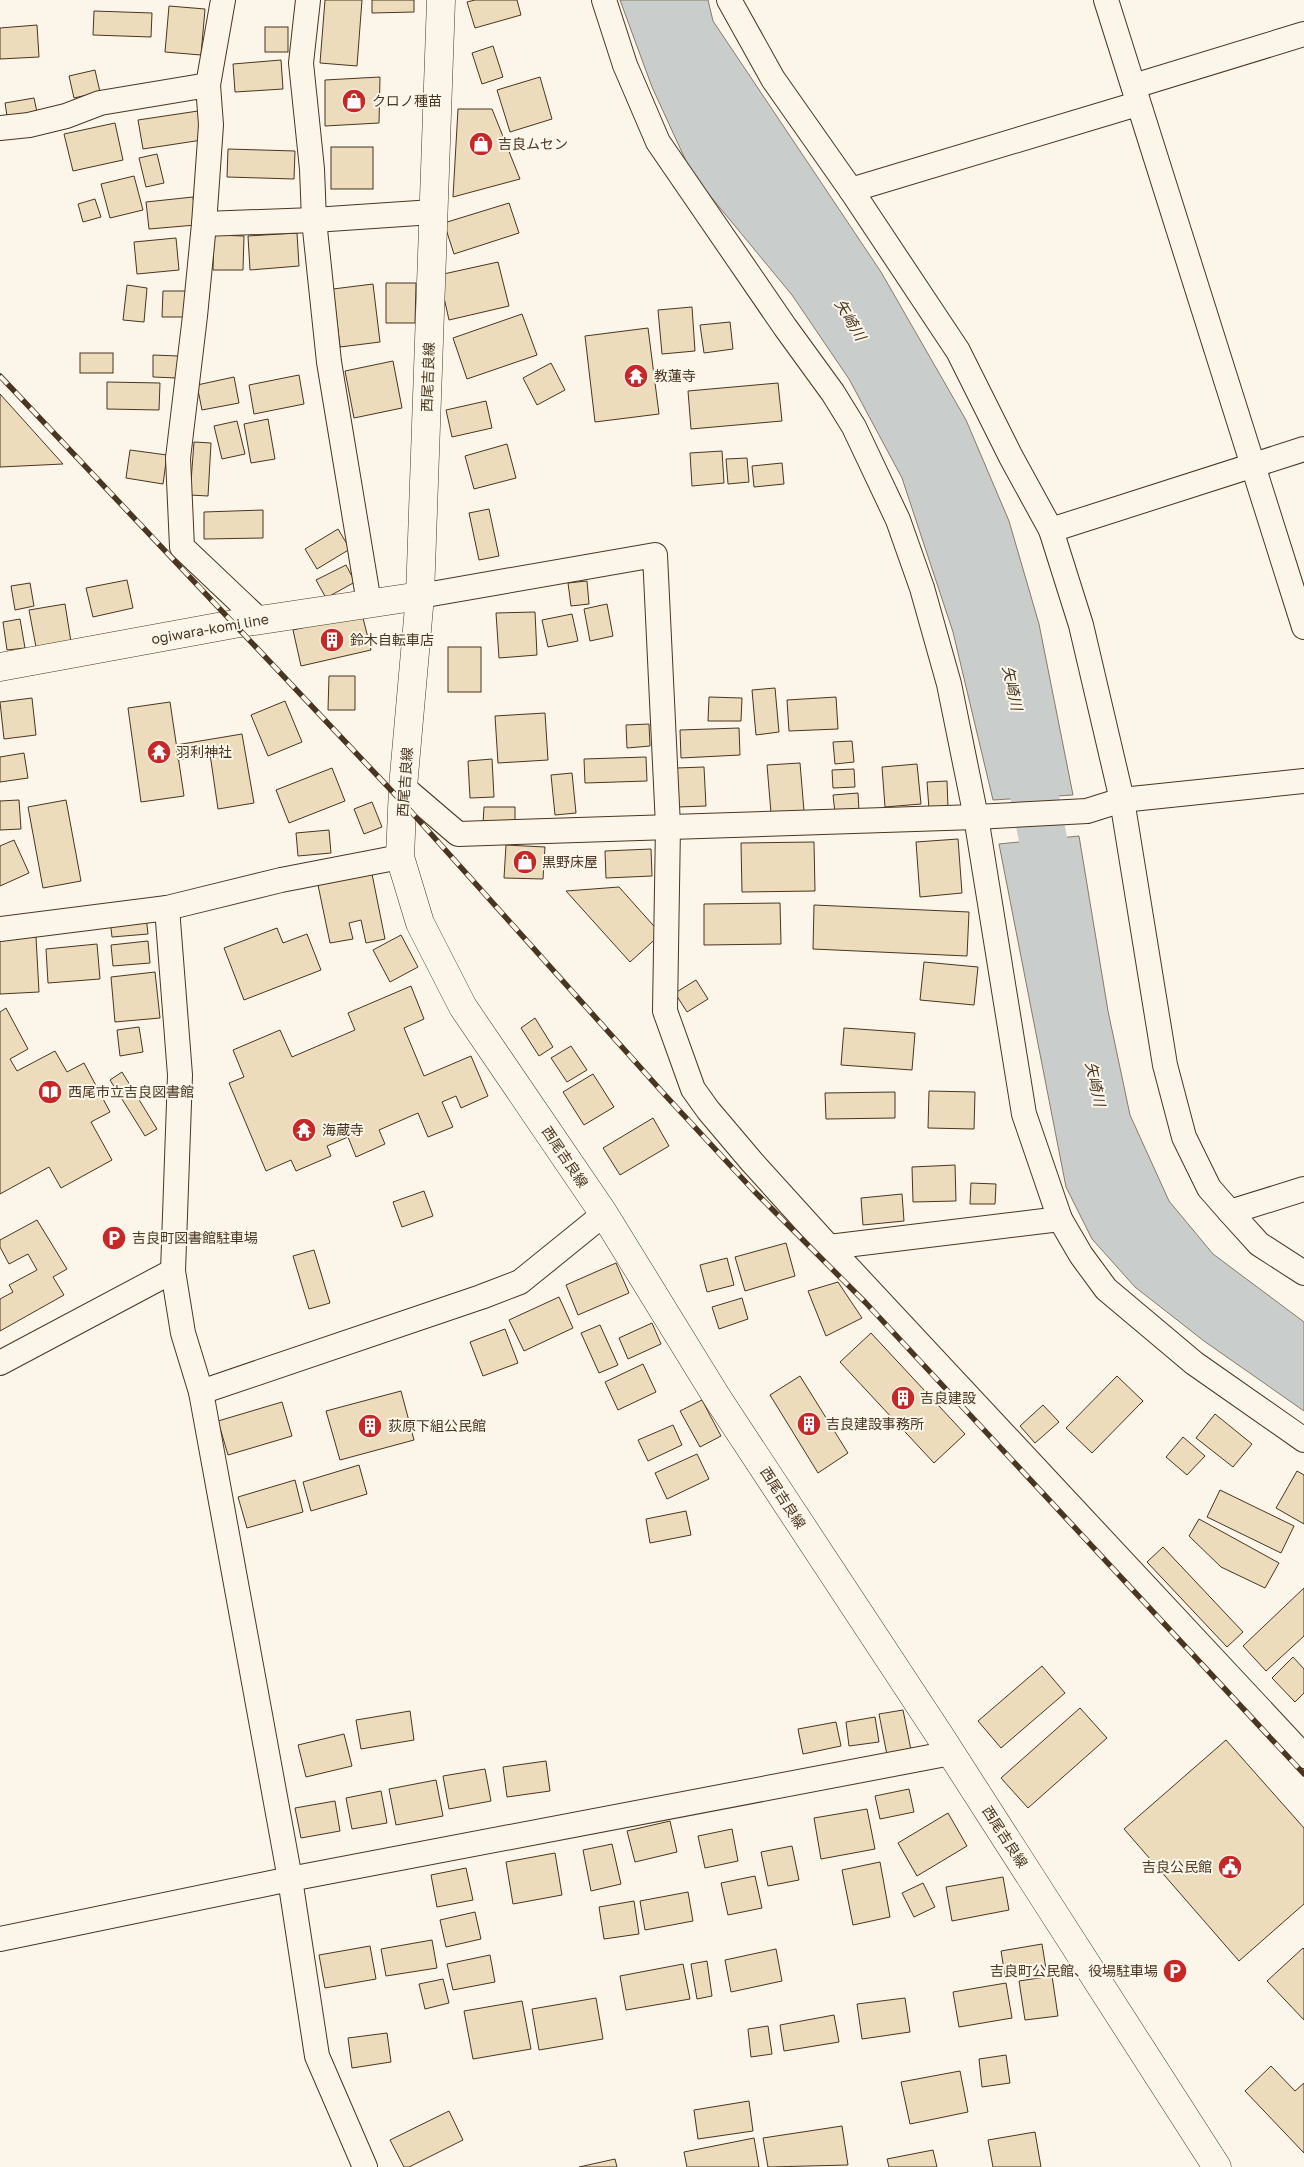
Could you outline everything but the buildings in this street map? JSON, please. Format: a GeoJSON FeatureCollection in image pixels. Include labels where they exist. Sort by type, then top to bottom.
{"type":"FeatureCollection","features":[{"type":"Feature","properties":{"kind":"main road","name":"西尾吉良線"},"geometry":{"type":"LineString","coordinates":[[441,0],[420,596],[403,787],[400,857],[420,924],[463,1007],[604,1214],[718,1399],[951,1753],[1217,2167]]}},
{"type":"Feature","properties":{"kind":"main road","name":"ogiwara-komi line"},"geometry":{"type":"LineString","coordinates":[[0,667],[259,620],[420,596]]}},
{"type":"Feature","properties":{"kind":"street"},"geometry":{"type":"LineString","coordinates":[[223,0],[208,85],[211,125],[204,224],[178,458],[182,548],[259,620]]}},
{"type":"Feature","properties":{"kind":"street"},"geometry":{"type":"LineString","coordinates":[[308,0],[301,63],[312,169],[314,220],[329,362],[369,603]]}},
{"type":"Feature","properties":{"kind":"street"},"geometry":{"type":"LineString","coordinates":[[604,0],[625,65],[658,142],[785,328],[834,393],[854,427],[898,520],[922,588],[988,816],[1024,1114],[1060,1219],[1081,1255],[1106,1289],[1194,1363],[1304,1440]]}},
{"type":"Feature","properties":{"kind":"street"},"geometry":{"type":"LineString","coordinates":[[729,0],[773,79],[851,190],[958,351],[1011,457],[1051,530],[1081,625],[1122,800],[1165,1065],[1184,1137],[1209,1188],[1230,1212],[1259,1244],[1304,1273]]}},
{"type":"Feature","properties":{"kind":"street"},"geometry":{"type":"LineString","coordinates":[[1106,0],[1304,627]]}},
{"type":"Feature","properties":{"kind":"street"},"geometry":{"type":"LineString","coordinates":[[851,190],[1135,95],[1304,34]]}},
{"type":"Feature","properties":{"kind":"street"},"geometry":{"type":"LineString","coordinates":[[0,128],[30,125],[66,116],[100,103],[208,85]]}},
{"type":"Feature","properties":{"kind":"street"},"geometry":{"type":"LineString","coordinates":[[204,224],[314,220],[433,212]]}},
{"type":"Feature","properties":{"kind":"street"},"geometry":{"type":"LineString","coordinates":[[1051,530],[1304,449]]}},
{"type":"Feature","properties":{"kind":"street"},"geometry":{"type":"LineString","coordinates":[[420,596],[656,555],[668,826],[665,1012],[693,1089],[708,1110],[829,1247],[1304,1756]]}},
{"type":"Feature","properties":{"kind":"street"},"geometry":{"type":"LineString","coordinates":[[403,787],[458,834],[1087,811],[1122,800],[1304,781]]}},
{"type":"Feature","properties":{"kind":"street"},"geometry":{"type":"LineString","coordinates":[[0,928],[167,908],[281,880],[400,857]]}},
{"type":"Feature","properties":{"kind":"street"},"geometry":{"type":"LineString","coordinates":[[167,908],[180,1075],[173,1271],[183,1333],[201,1392],[290,1880],[317,2056],[365,2167]]}},
{"type":"Feature","properties":{"kind":"street"},"geometry":{"type":"LineString","coordinates":[[1230,1212],[1304,1190]]}},
{"type":"Feature","properties":{"kind":"street"},"geometry":{"type":"LineString","coordinates":[[201,1392],[481,1298],[520,1282],[604,1214]]}},
{"type":"Feature","properties":{"kind":"street"},"geometry":{"type":"LineString","coordinates":[[829,1247],[1060,1219]]}},
{"type":"Feature","properties":{"kind":"street"},"geometry":{"type":"LineString","coordinates":[[0,1363],[173,1271]]}},
{"type":"Feature","properties":{"kind":"street"},"geometry":{"type":"LineString","coordinates":[[0,1939],[290,1880],[951,1753]]}},
{"type":"Feature","properties":{"kind":"water"},"geometry":{"type":"Polygon","coordinates":[[[620,0],[708,0],[713,21],[881,272],[966,420],[1009,521],[1039,624],[1073,795],[993,800],[953,632],[902,478],[849,379],[792,295],[692,174],[652,87],[620,0]]]}},
{"type":"Feature","properties":{"kind":"water"},"geometry":{"type":"Polygon","coordinates":[[[1079,836],[1108,1011],[1130,1115],[1169,1201],[1213,1254],[1304,1322],[1304,1411],[1204,1341],[1135,1287],[1092,1239],[1066,1187],[999,844],[1079,836]]]}},
{"type":"Feature","properties":{"kind":"waterway","name":"矢崎川"},"geometry":{"type":"LineString","coordinates":[[1022,733],[1056,905]]}},
{"type":"Feature","properties":{"kind":"railway"},"geometry":{"type":"LineString","coordinates":[[0,376],[406,806],[665,1095],[754,1191],[865,1302],[1304,1774]]}},
{"type":"Feature","properties":{"kind":"place","name":"クロノ種苗"},"geometry":{"type":"Point","coordinates":[354,101]}},
{"type":"Feature","properties":{"kind":"place","name":"吉良ムセン"},"geometry":{"type":"Point","coordinates":[481,144]}},
{"type":"Feature","properties":{"kind":"place","name":"教蓮寺"},"geometry":{"type":"Point","coordinates":[636,376]}},
{"type":"Feature","properties":{"kind":"place","name":"鈴木自転車店"},"geometry":{"type":"Point","coordinates":[332,640]}},
{"type":"Feature","properties":{"kind":"place","name":"羽利神社"},"geometry":{"type":"Point","coordinates":[159,752]}},
{"type":"Feature","properties":{"kind":"place","name":"黒野床屋"},"geometry":{"type":"Point","coordinates":[525,862]}},
{"type":"Feature","properties":{"kind":"place","name":"西尾市立吉良図書館"},"geometry":{"type":"Point","coordinates":[50,1092]}},
{"type":"Feature","properties":{"kind":"place","name":"海蔵寺"},"geometry":{"type":"Point","coordinates":[304,1130]}},
{"type":"Feature","properties":{"kind":"place","name":"吉良町図書館駐車場"},"geometry":{"type":"Point","coordinates":[114,1238]}},
{"type":"Feature","properties":{"kind":"place","name":"吉良建設"},"geometry":{"type":"Point","coordinates":[903,1398]}},
{"type":"Feature","properties":{"kind":"place","name":"吉良建設事務所"},"geometry":{"type":"Point","coordinates":[809,1424]}},
{"type":"Feature","properties":{"kind":"place","name":"荻原下組公民館"},"geometry":{"type":"Point","coordinates":[370,1426]}},
{"type":"Feature","properties":{"kind":"place","name":"吉良公民館"},"geometry":{"type":"Point","coordinates":[1230,1867]}},
{"type":"Feature","properties":{"kind":"place","name":"吉良町公民館、役場駐車場"},"geometry":{"type":"Point","coordinates":[1175,1971]}}]}
